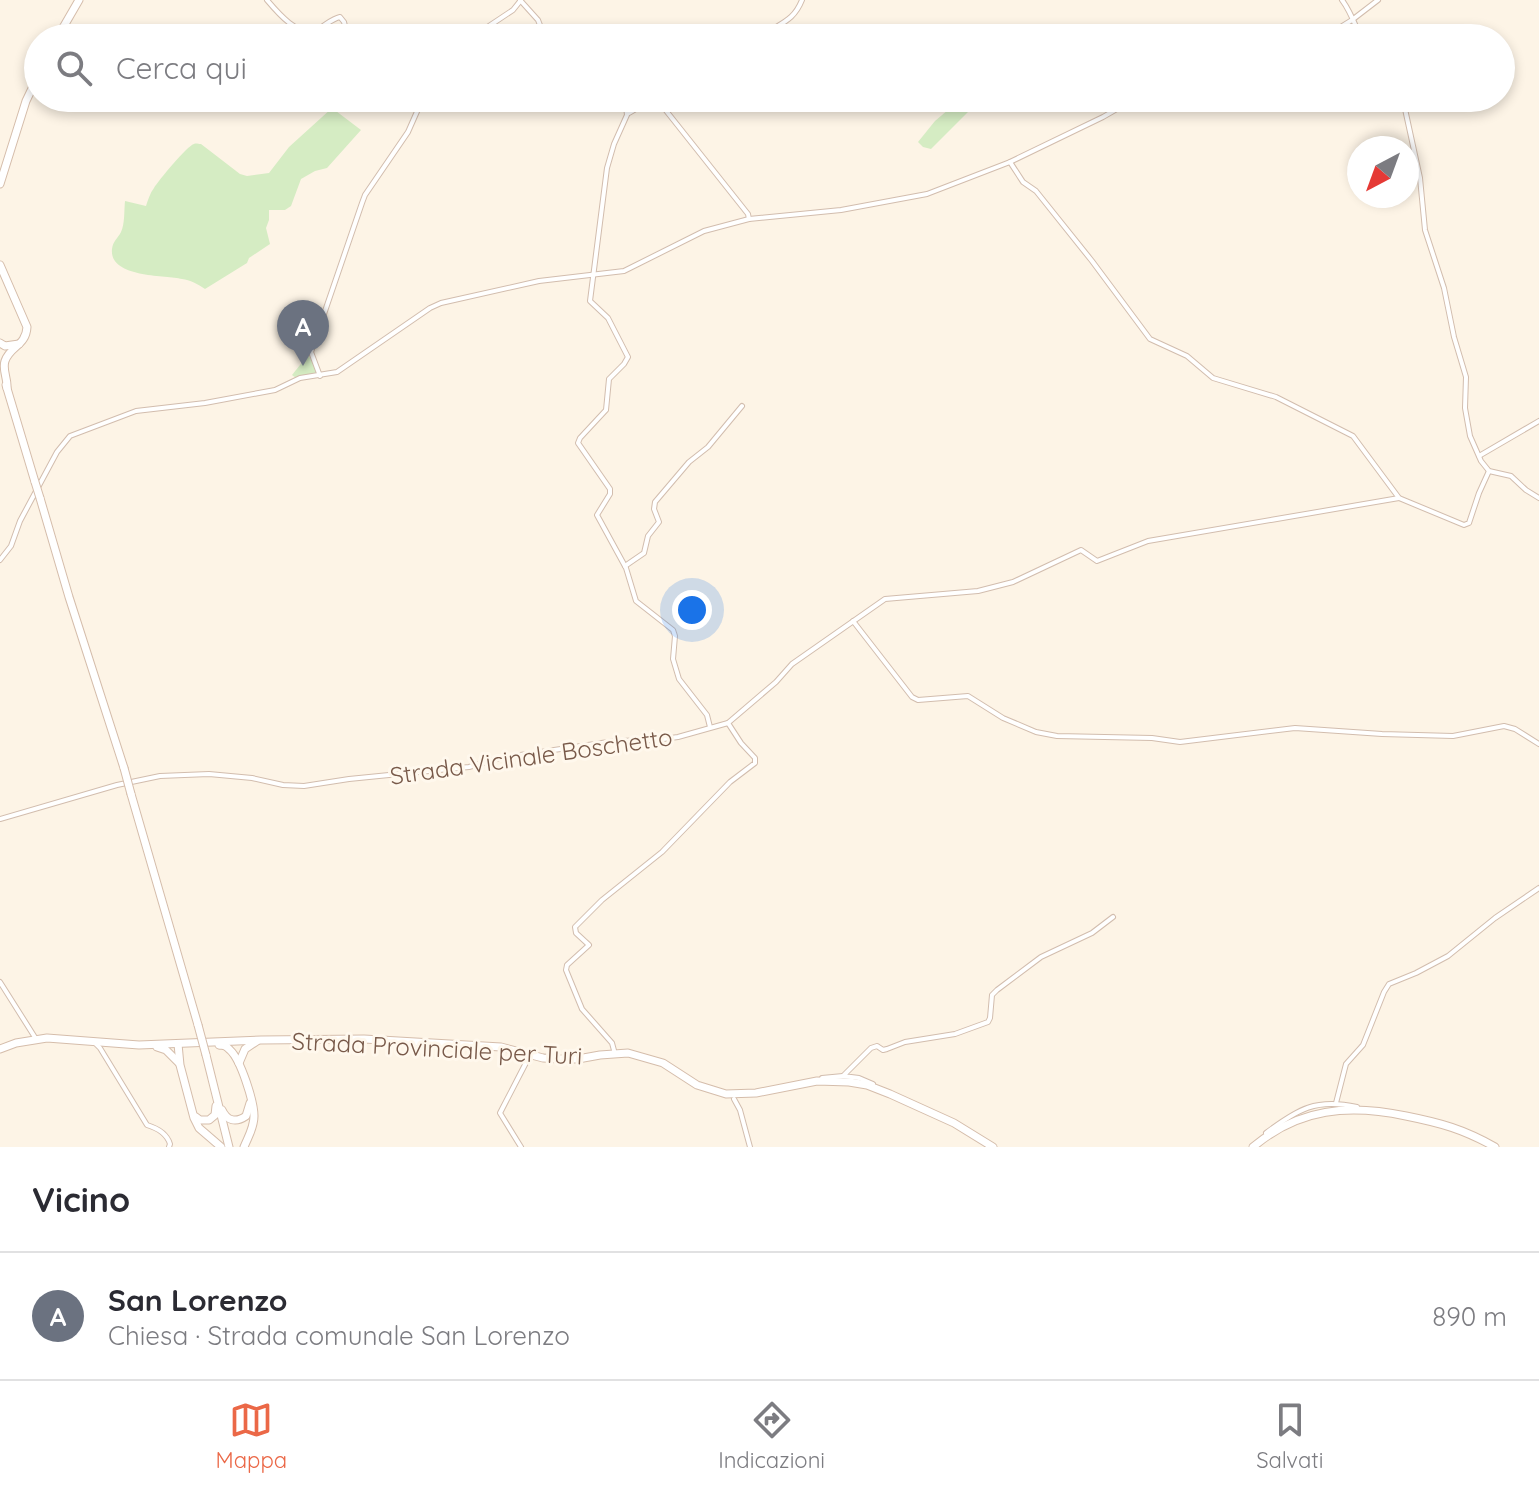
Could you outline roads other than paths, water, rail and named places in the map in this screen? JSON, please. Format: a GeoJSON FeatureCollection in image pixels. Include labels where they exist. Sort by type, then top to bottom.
{"type":"FeatureCollection","features":[{"type":"Feature","properties":{"kind":"main road"},"geometry":{"type":"LineString","coordinates":[[65,24],[79,0]]}},
{"type":"Feature","properties":{"kind":"main road"},"geometry":{"type":"LineString","coordinates":[[0,184],[24,107]]}},
{"type":"Feature","properties":{"kind":"main road"},"geometry":{"type":"LineString","coordinates":[[0,266],[27,327],[26,338],[5,362],[7,388]]}},
{"type":"Feature","properties":{"kind":"main road"},"geometry":{"type":"LineString","coordinates":[[0,343],[5,346],[21,344]]}},
{"type":"Feature","properties":{"kind":"main road"},"geometry":{"type":"LineString","coordinates":[[0,367],[124,768],[198,1025],[229,1147]]}},
{"type":"Feature","properties":{"kind":"main road","name":"Strada Provinciale per Turi"},"geometry":{"type":"LineString","coordinates":[[0,1049],[36,1039],[139,1045],[261,1040],[402,1041],[501,1047],[543,1058],[578,1059],[628,1053],[663,1063],[697,1085],[726,1094],[756,1093],[817,1081],[849,1082],[880,1090],[954,1123],[993,1147]]}},
{"type":"Feature","properties":{"kind":"main road"},"geometry":{"type":"LineString","coordinates":[[238,1058],[249,1045],[261,1040]]}},
{"type":"Feature","properties":{"kind":"main road"},"geometry":{"type":"LineString","coordinates":[[236,1041],[254,1118],[244,1147]]}},
{"type":"Feature","properties":{"kind":"main road"},"geometry":{"type":"LineString","coordinates":[[178,1061],[191,1046],[198,1043],[223,1045],[238,1058]]}},
{"type":"Feature","properties":{"kind":"main road"},"geometry":{"type":"LineString","coordinates":[[178,1044],[178,1061],[199,1128],[221,1147]]}},
{"type":"Feature","properties":{"kind":"main road"},"geometry":{"type":"LineString","coordinates":[[139,1045],[159,1047],[178,1061]]}},
{"type":"Feature","properties":{"kind":"main road"},"geometry":{"type":"LineString","coordinates":[[214,1085],[223,1113],[232,1120],[246,1116],[251,1101]]}},
{"type":"Feature","properties":{"kind":"main road"},"geometry":{"type":"LineString","coordinates":[[193,1111],[200,1120],[209,1120],[215,1115],[214,1085]]}},
{"type":"Feature","properties":{"kind":"main road"},"geometry":{"type":"LineString","coordinates":[[1256,1144],[1291,1122],[1308,1116],[1343,1109],[1363,1109],[1446,1124],[1495,1147]]}},
{"type":"Feature","properties":{"kind":"street"},"geometry":{"type":"LineString","coordinates":[[267,0],[293,24]]}},
{"type":"Feature","properties":{"kind":"street"},"geometry":{"type":"LineString","coordinates":[[492,24],[513,10],[521,0],[540,24]]}},
{"type":"Feature","properties":{"kind":"street"},"geometry":{"type":"LineString","coordinates":[[779,24],[795,15],[802,0]]}},
{"type":"Feature","properties":{"kind":"street"},"geometry":{"type":"LineString","coordinates":[[1342,0],[1354,24]]}},
{"type":"Feature","properties":{"kind":"street"},"geometry":{"type":"LineString","coordinates":[[1346,24],[1378,0]]}},
{"type":"Feature","properties":{"kind":"street"},"geometry":{"type":"LineString","coordinates":[[325,24],[340,17],[344,24]]}},
{"type":"Feature","properties":{"kind":"street"},"geometry":{"type":"LineString","coordinates":[[320,376],[311,352],[362,203],[408,132],[417,112]]}},
{"type":"Feature","properties":{"kind":"street"},"geometry":{"type":"LineString","coordinates":[[627,112],[607,168],[591,304],[607,315],[628,357],[609,379],[606,410],[578,443],[610,489],[597,515],[625,566],[636,601],[673,630],[673,659],[679,679],[707,715],[710,727]]}},
{"type":"Feature","properties":{"kind":"street"},"geometry":{"type":"LineString","coordinates":[[627,115],[632,112]]}},
{"type":"Feature","properties":{"kind":"street"},"geometry":{"type":"LineString","coordinates":[[666,112],[749,219]]}},
{"type":"Feature","properties":{"kind":"street"},"geometry":{"type":"LineString","coordinates":[[0,560],[11,546],[38,484],[70,436],[136,411],[275,390],[300,378],[342,370],[441,303],[539,281],[624,271],[704,231],[749,219],[841,210],[927,194],[1010,162],[1112,112]]}},
{"type":"Feature","properties":{"kind":"street"},"geometry":{"type":"LineString","coordinates":[[1406,112],[1420,178],[1425,230],[1444,288],[1466,377],[1465,408],[1470,436],[1489,471],[1511,476],[1539,498]]}},
{"type":"Feature","properties":{"kind":"street"},"geometry":{"type":"LineString","coordinates":[[1010,162],[1023,182],[1036,191],[1092,261],[1150,339],[1187,356],[1213,378],[1276,397],[1353,436],[1399,498],[1464,525],[1469,523],[1489,471]]}},
{"type":"Feature","properties":{"kind":"street"},"geometry":{"type":"LineString","coordinates":[[625,566],[645,551],[648,536],[659,522],[655,502],[742,406]]}},
{"type":"Feature","properties":{"kind":"street"},"geometry":{"type":"LineString","coordinates":[[1479,456],[1539,421]]}},
{"type":"Feature","properties":{"kind":"street","name":"Strada Vicinale Boschetto"},"geometry":{"type":"LineString","coordinates":[[0,819],[147,778],[177,774],[234,775],[292,786],[469,767],[500,758],[615,741],[668,739],[728,723],[792,664],[885,599],[978,591],[1013,582],[1081,550],[1097,561],[1148,541],[1399,498]]}},
{"type":"Feature","properties":{"kind":"street"},"geometry":{"type":"LineString","coordinates":[[853,621],[912,697],[918,700],[968,696],[1003,718],[1043,735],[1152,738],[1180,742],[1295,728],[1453,736],[1505,726],[1539,744]]}},
{"type":"Feature","properties":{"kind":"street"},"geometry":{"type":"LineString","coordinates":[[615,1054],[612,1043],[582,1009],[566,970],[567,965],[589,945],[576,933],[575,927],[612,891],[662,852],[730,782],[755,763],[754,755],[741,743],[728,723]]}},
{"type":"Feature","properties":{"kind":"street"},"geometry":{"type":"LineString","coordinates":[[1336,1103],[1346,1064],[1363,1045],[1389,984],[1448,956],[1539,888]]}},
{"type":"Feature","properties":{"kind":"street"},"geometry":{"type":"LineString","coordinates":[[843,1076],[871,1048],[877,1046],[883,1050],[905,1042],[955,1034],[988,1022],[990,1001],[997,990],[1041,957],[1092,933],[1113,917]]}},
{"type":"Feature","properties":{"kind":"street"},"geometry":{"type":"LineString","coordinates":[[0,982],[36,1039]]}},
{"type":"Feature","properties":{"kind":"street"},"geometry":{"type":"LineString","coordinates":[[95,1043],[147,1125],[168,1139],[169,1147]]}},
{"type":"Feature","properties":{"kind":"street"},"geometry":{"type":"LineString","coordinates":[[521,1147],[500,1113],[530,1054]]}},
{"type":"Feature","properties":{"kind":"street"},"geometry":{"type":"LineString","coordinates":[[817,1081],[843,1076],[864,1079],[880,1090]]}},
{"type":"Feature","properties":{"kind":"street"},"geometry":{"type":"LineString","coordinates":[[734,1099],[750,1147]]}},
{"type":"Feature","properties":{"kind":"street"},"geometry":{"type":"LineString","coordinates":[[1256,1144],[1268,1132],[1306,1107],[1336,1103],[1363,1109]]}},
{"type":"Feature","properties":{"kind":"place","name":"San Lorenzo"},"geometry":{"type":"Point","coordinates":[303,366]}}]}
